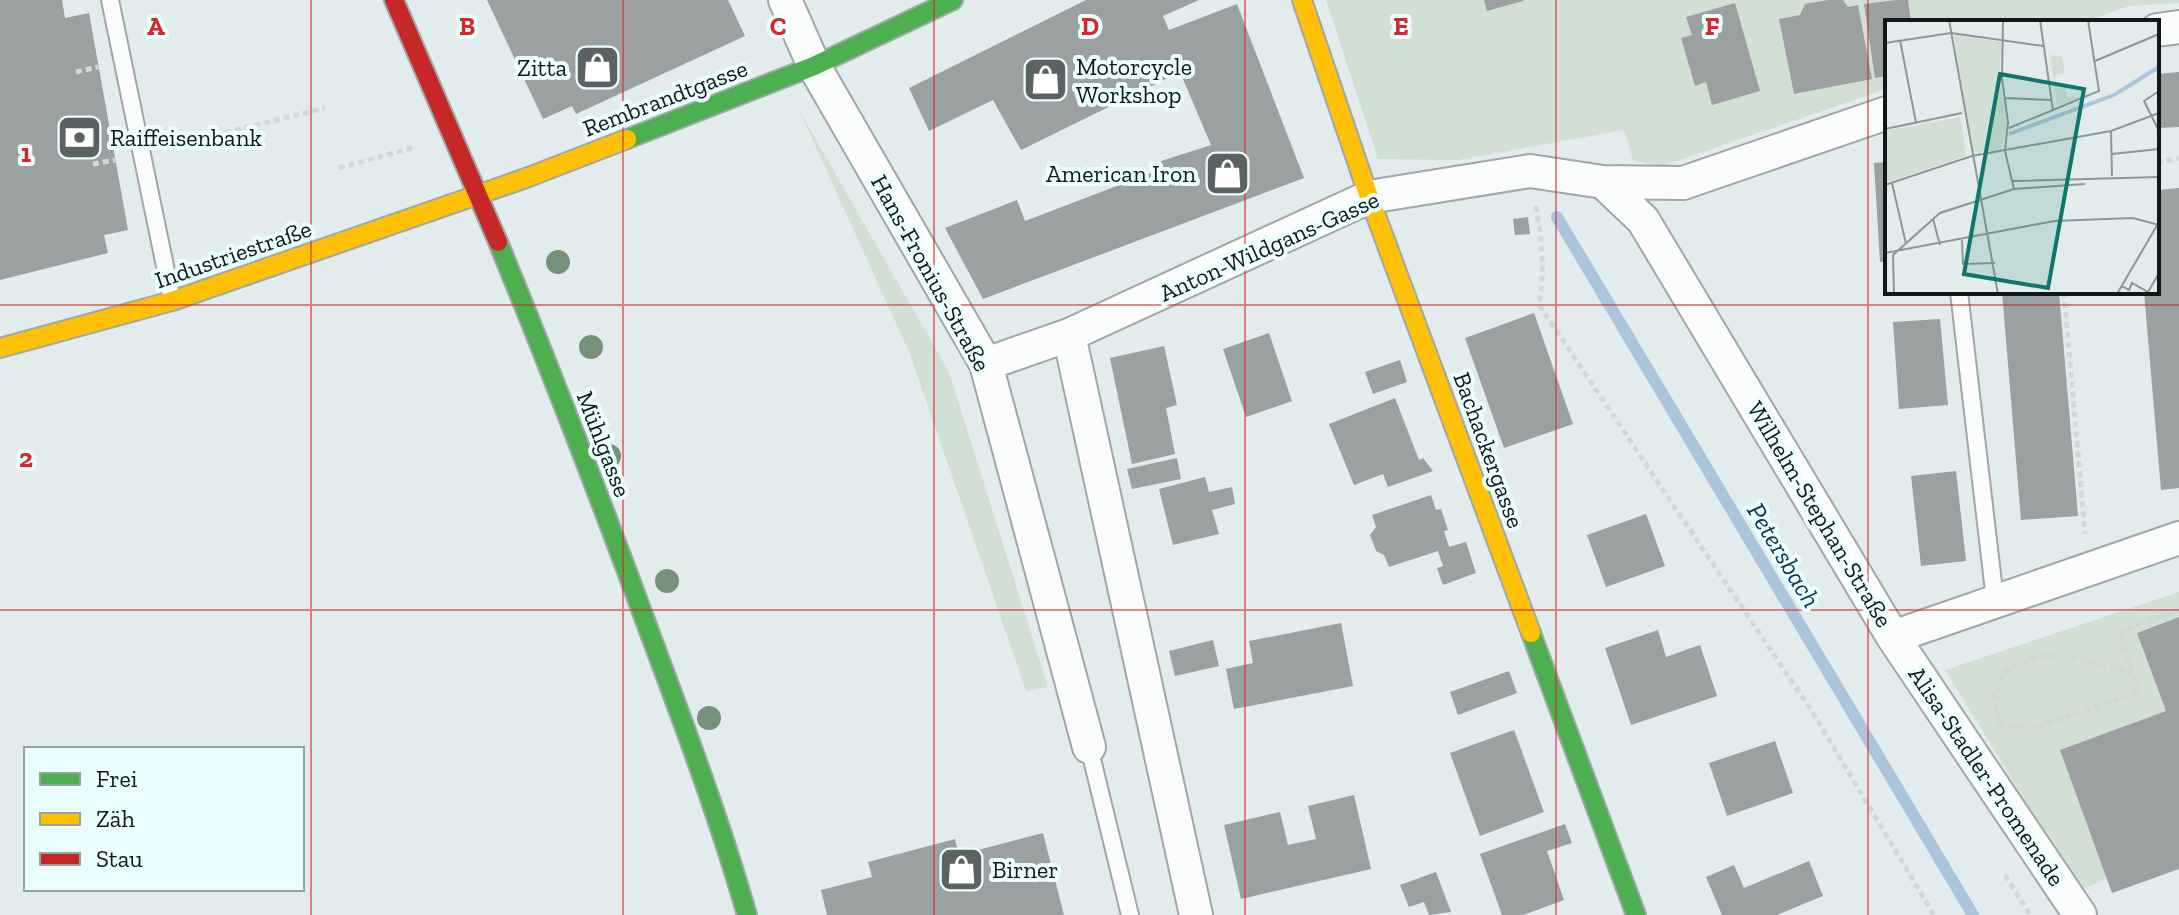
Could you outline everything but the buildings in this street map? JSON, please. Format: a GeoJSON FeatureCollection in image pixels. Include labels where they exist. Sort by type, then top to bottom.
{"type":"FeatureCollection","features":[{"type":"Feature","properties":{"kind":"street","name":"Mühlgasse"},"geometry":{"type":"LineString","coordinates":[[394,0],[504,252],[608,521],[728,845],[747,915]]}},
{"type":"Feature","properties":{"kind":"street","name":"Hans-Fronius-Straße"},"geometry":{"type":"LineString","coordinates":[[785,0],[814,66],[986,364],[1089,747]]}},
{"type":"Feature","properties":{"kind":"street","name":"Rembrandtgasse"},"geometry":{"type":"LineString","coordinates":[[478,194],[814,66],[953,0]]}},
{"type":"Feature","properties":{"kind":"street","name":"Bachackergasse"},"geometry":{"type":"LineString","coordinates":[[1302,0],[1369,197],[1636,915]]}},
{"type":"Feature","properties":{"kind":"street"},"geometry":{"type":"LineString","coordinates":[[2159,30],[2179,27]]}},
{"type":"Feature","properties":{"kind":"street","name":"Anton-Wildgans-Gasse"},"geometry":{"type":"LineString","coordinates":[[986,364],[1069,335],[1369,197],[1530,171],[1603,182],[1683,183],[1885,114]]}},
{"type":"Feature","properties":{"kind":"street","name":"Wilhelm-Stephan-Straße"},"geometry":{"type":"LineString","coordinates":[[1603,182],[1643,220],[1893,637],[2179,538]]}},
{"type":"Feature","properties":{"kind":"street","name":"Industriestraße"},"geometry":{"type":"LineString","coordinates":[[0,348],[172,301],[478,194]]}},
{"type":"Feature","properties":{"kind":"street"},"geometry":{"type":"LineString","coordinates":[[1069,335],[1196,915]]}},
{"type":"Feature","properties":{"kind":"street","name":"Alisa-Stadler-Promenade"},"geometry":{"type":"LineString","coordinates":[[1893,637],[2080,915]]}},
{"type":"Feature","properties":{"kind":"lane"},"geometry":{"type":"LineString","coordinates":[[110,0],[172,301]]}},
{"type":"Feature","properties":{"kind":"lane"},"geometry":{"type":"LineString","coordinates":[[1959,294],[1995,600]]}},
{"type":"Feature","properties":{"kind":"lane"},"geometry":{"type":"LineString","coordinates":[[1089,747],[1130,915]]}},
{"type":"Feature","properties":{"kind":"path"},"geometry":{"type":"LineString","coordinates":[[76,72],[99,67]]}},
{"type":"Feature","properties":{"kind":"path"},"geometry":{"type":"LineString","coordinates":[[93,164],[325,108]]}},
{"type":"Feature","properties":{"kind":"path"},"geometry":{"type":"LineString","coordinates":[[339,168],[455,136]]}},
{"type":"Feature","properties":{"kind":"path"},"geometry":{"type":"LineString","coordinates":[[2159,163],[2179,158]]}},
{"type":"Feature","properties":{"kind":"path"},"geometry":{"type":"LineString","coordinates":[[1530,171],[1542,236],[1544,278],[1539,305],[1813,713],[1934,915]]}},
{"type":"Feature","properties":{"kind":"path"},"geometry":{"type":"LineString","coordinates":[[2064,294],[2088,569]]}},
{"type":"Feature","properties":{"kind":"path"},"geometry":{"type":"LineString","coordinates":[[2134,675],[2099,662],[2070,656],[2034,658],[2005,671],[1994,700],[1999,725],[2034,728],[2139,692],[2134,675],[2119,632],[2179,610]]}},
{"type":"Feature","properties":{"kind":"green space"},"geometry":{"type":"Polygon","coordinates":[[[1326,0],[2179,0],[2179,3],[2129,6],[2090,20],[1885,20],[1885,90],[1659,167],[1633,160],[1624,130],[1458,160],[1378,159],[1326,0]]]}},
{"type":"Feature","properties":{"kind":"green space"},"geometry":{"type":"Polygon","coordinates":[[[799,110],[949,372],[1048,687],[1026,691],[910,354],[799,110]]]}},
{"type":"Feature","properties":{"kind":"green space"},"geometry":{"type":"Polygon","coordinates":[[[2179,592],[2179,617],[2137,633],[2166,711],[2107,879],[2080,890],[1945,670],[2179,592]]]}},
{"type":"Feature","properties":{"kind":"waterway","name":"Petersbach"},"geometry":{"type":"LineString","coordinates":[[1557,217],[1973,915]]}},
{"type":"Feature","properties":{"kind":"traffic: fast"},"geometry":{"type":"LineString","coordinates":[[627,139],[814,66],[953,0]]}},
{"type":"Feature","properties":{"kind":"traffic: fast"},"geometry":{"type":"LineString","coordinates":[[498,242],[577,440],[677,707],[747,915]]}},
{"type":"Feature","properties":{"kind":"traffic: fast"},"geometry":{"type":"LineString","coordinates":[[1531,633],[1636,915]]}},
{"type":"Feature","properties":{"kind":"traffic: slow"},"geometry":{"type":"LineString","coordinates":[[1302,0],[1369,197],[1531,633]]}},
{"type":"Feature","properties":{"kind":"traffic: slow"},"geometry":{"type":"LineString","coordinates":[[0,348],[172,301],[526,178],[627,139]]}},
{"type":"Feature","properties":{"kind":"traffic: jam"},"geometry":{"type":"LineString","coordinates":[[394,0],[498,242]]}},
{"type":"Feature","properties":{"kind":"place","name":"Zitta"},"geometry":{"type":"Point","coordinates":[598,67]}},
{"type":"Feature","properties":{"kind":"place","name":"Motorcycle Workshop"},"geometry":{"type":"Point","coordinates":[1045,80]}},
{"type":"Feature","properties":{"kind":"place","name":"Raiffeisenbank"},"geometry":{"type":"Point","coordinates":[79,137]}},
{"type":"Feature","properties":{"kind":"place","name":"American Iron"},"geometry":{"type":"Point","coordinates":[1227,173]}},
{"type":"Feature","properties":{"kind":"place","name":"Birner"},"geometry":{"type":"Point","coordinates":[961,869]}}]}
